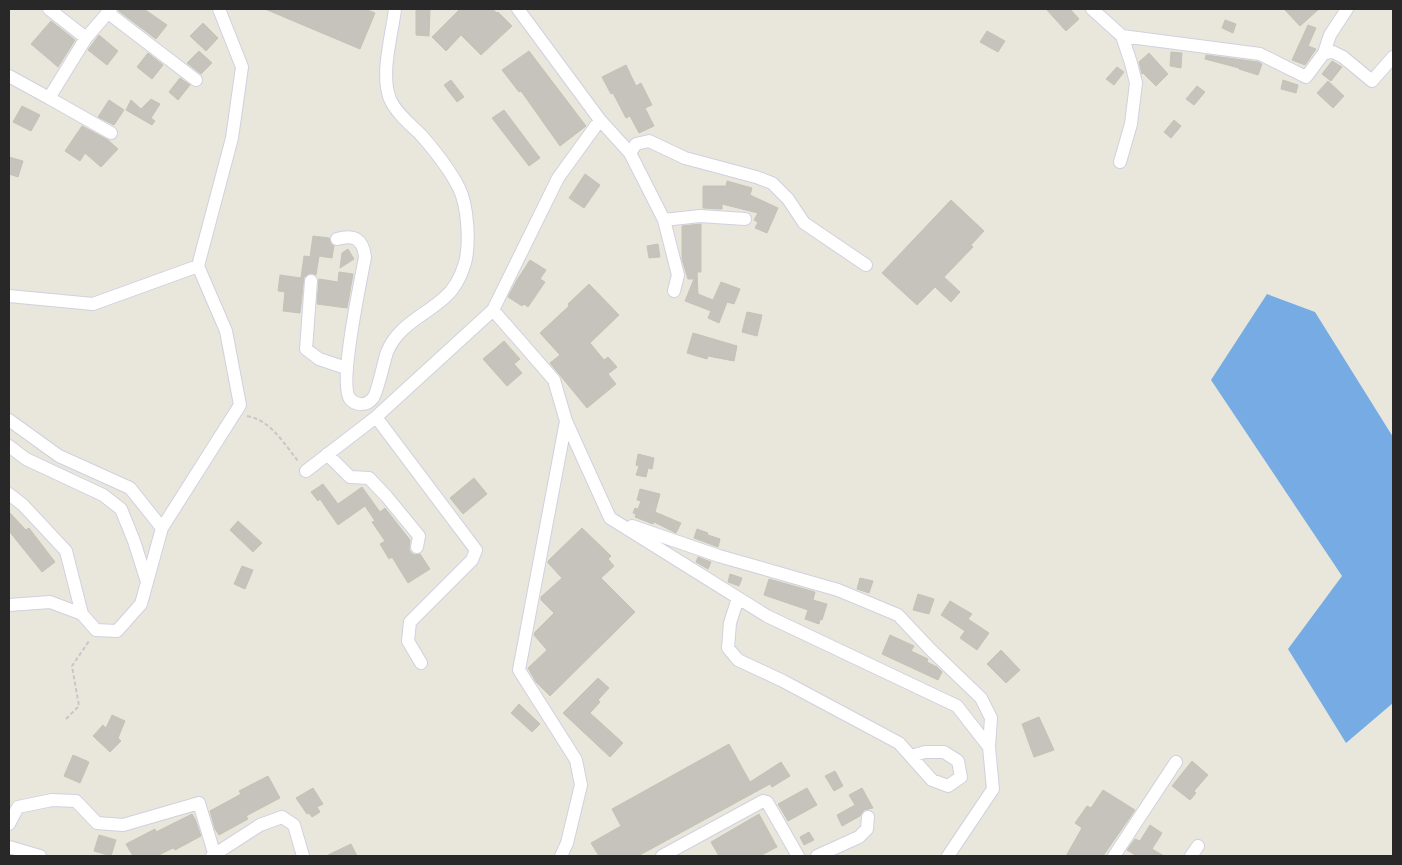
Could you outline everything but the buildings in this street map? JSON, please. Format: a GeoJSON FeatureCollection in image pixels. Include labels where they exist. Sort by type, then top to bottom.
{"type":"FeatureCollection","features":[{"type":"Feature","properties":{"kind":"street"},"geometry":{"type":"LineString","coordinates":[[49,9],[86,38]]}},
{"type":"Feature","properties":{"kind":"street"},"geometry":{"type":"LineString","coordinates":[[9,494],[23,505],[66,551],[82,614],[96,630],[117,631],[141,604],[162,528],[240,404],[226,331],[198,266],[232,138],[242,67],[219,9]]}},
{"type":"Feature","properties":{"kind":"street"},"geometry":{"type":"LineString","coordinates":[[337,239],[347,236],[358,240],[364,248],[365,257],[346,368],[347,388],[350,398],[358,404],[366,404],[374,398],[388,351],[399,331],[446,298],[459,280],[466,260],[468,224],[460,190],[431,146],[390,99],[386,77],[395,9]]}},
{"type":"Feature","properties":{"kind":"street"},"geometry":{"type":"LineString","coordinates":[[518,9],[600,120],[630,153],[664,220],[678,275],[674,291]]}},
{"type":"Feature","properties":{"kind":"street"},"geometry":{"type":"LineString","coordinates":[[1092,9],[1122,36],[1136,83],[1131,124],[1120,162]]}},
{"type":"Feature","properties":{"kind":"street"},"geometry":{"type":"LineString","coordinates":[[1122,36],[1260,54],[1306,77],[1324,54],[1330,35],[1345,9]]}},
{"type":"Feature","properties":{"kind":"street"},"geometry":{"type":"LineString","coordinates":[[49,98],[86,38],[109,11],[196,80]]}},
{"type":"Feature","properties":{"kind":"street"},"geometry":{"type":"LineString","coordinates":[[1324,54],[1332,52],[1343,57],[1372,81],[1393,57]]}},
{"type":"Feature","properties":{"kind":"street"},"geometry":{"type":"LineString","coordinates":[[10,78],[111,133]]}},
{"type":"Feature","properties":{"kind":"street"},"geometry":{"type":"LineString","coordinates":[[306,471],[376,417],[493,310],[558,178],[600,120]]}},
{"type":"Feature","properties":{"kind":"street"},"geometry":{"type":"LineString","coordinates":[[630,153],[636,144],[649,142],[685,158],[772,183],[788,199],[804,223],[866,265]]}},
{"type":"Feature","properties":{"kind":"street"},"geometry":{"type":"LineString","coordinates":[[664,220],[700,216],[745,220]]}},
{"type":"Feature","properties":{"kind":"street"},"geometry":{"type":"LineString","coordinates":[[9,296],[93,304],[198,266]]}},
{"type":"Feature","properties":{"kind":"street"},"geometry":{"type":"LineString","coordinates":[[311,281],[306,349],[319,359],[346,368]]}},
{"type":"Feature","properties":{"kind":"street"},"geometry":{"type":"LineString","coordinates":[[493,310],[554,380],[566,421],[610,518],[766,616],[957,706],[989,747]]}},
{"type":"Feature","properties":{"kind":"street"},"geometry":{"type":"LineString","coordinates":[[376,417],[476,550],[472,560],[410,622],[408,641],[421,663]]}},
{"type":"Feature","properties":{"kind":"street"},"geometry":{"type":"LineString","coordinates":[[9,420],[59,456],[130,488],[162,528]]}},
{"type":"Feature","properties":{"kind":"street"},"geometry":{"type":"LineString","coordinates":[[561,856],[567,843],[581,785],[576,760],[519,670],[566,421]]}},
{"type":"Feature","properties":{"kind":"street"},"geometry":{"type":"LineString","coordinates":[[9,446],[26,460],[103,495],[120,509],[134,541],[147,582]]}},
{"type":"Feature","properties":{"kind":"street"},"geometry":{"type":"LineString","coordinates":[[327,454],[350,477],[368,478],[387,497],[419,536],[417,546]]}},
{"type":"Feature","properties":{"kind":"street"},"geometry":{"type":"LineString","coordinates":[[610,518],[719,556],[838,590],[898,615],[981,698],[991,718],[989,747],[993,789],[948,856]]}},
{"type":"Feature","properties":{"kind":"street"},"geometry":{"type":"LineString","coordinates":[[738,598],[730,622],[728,648],[738,660],[783,681],[899,743],[911,756]]}},
{"type":"Feature","properties":{"kind":"street"},"geometry":{"type":"LineString","coordinates":[[9,605],[50,602],[82,614]]}},
{"type":"Feature","properties":{"kind":"street"},"geometry":{"type":"LineString","coordinates":[[1114,856],[1176,762]]}},
{"type":"Feature","properties":{"kind":"street"},"geometry":{"type":"LineString","coordinates":[[9,824],[18,807],[52,800],[76,801],[97,823],[123,825],[199,803],[214,856],[260,824],[282,818],[294,825],[304,856]]}},
{"type":"Feature","properties":{"kind":"street"},"geometry":{"type":"LineString","coordinates":[[662,856],[763,800],[767,802],[798,856]]}},
{"type":"Feature","properties":{"kind":"street"},"geometry":{"type":"LineString","coordinates":[[817,856],[859,837],[867,829],[868,817]]}},
{"type":"Feature","properties":{"kind":"street"},"geometry":{"type":"LineString","coordinates":[[9,846],[40,856]]}},
{"type":"Feature","properties":{"kind":"path"},"geometry":{"type":"LineString","coordinates":[[234,414],[257,418],[270,427],[306,471]]}},
{"type":"Feature","properties":{"kind":"path"},"geometry":{"type":"LineString","coordinates":[[66,719],[79,706],[72,666],[96,630]]}},
{"type":"Feature","properties":{"kind":"water"},"geometry":{"type":"Polygon","coordinates":[[[1267,294],[1315,312],[1393,437],[1393,703],[1346,743],[1288,649],[1342,576],[1211,380],[1267,294]]]}}]}
